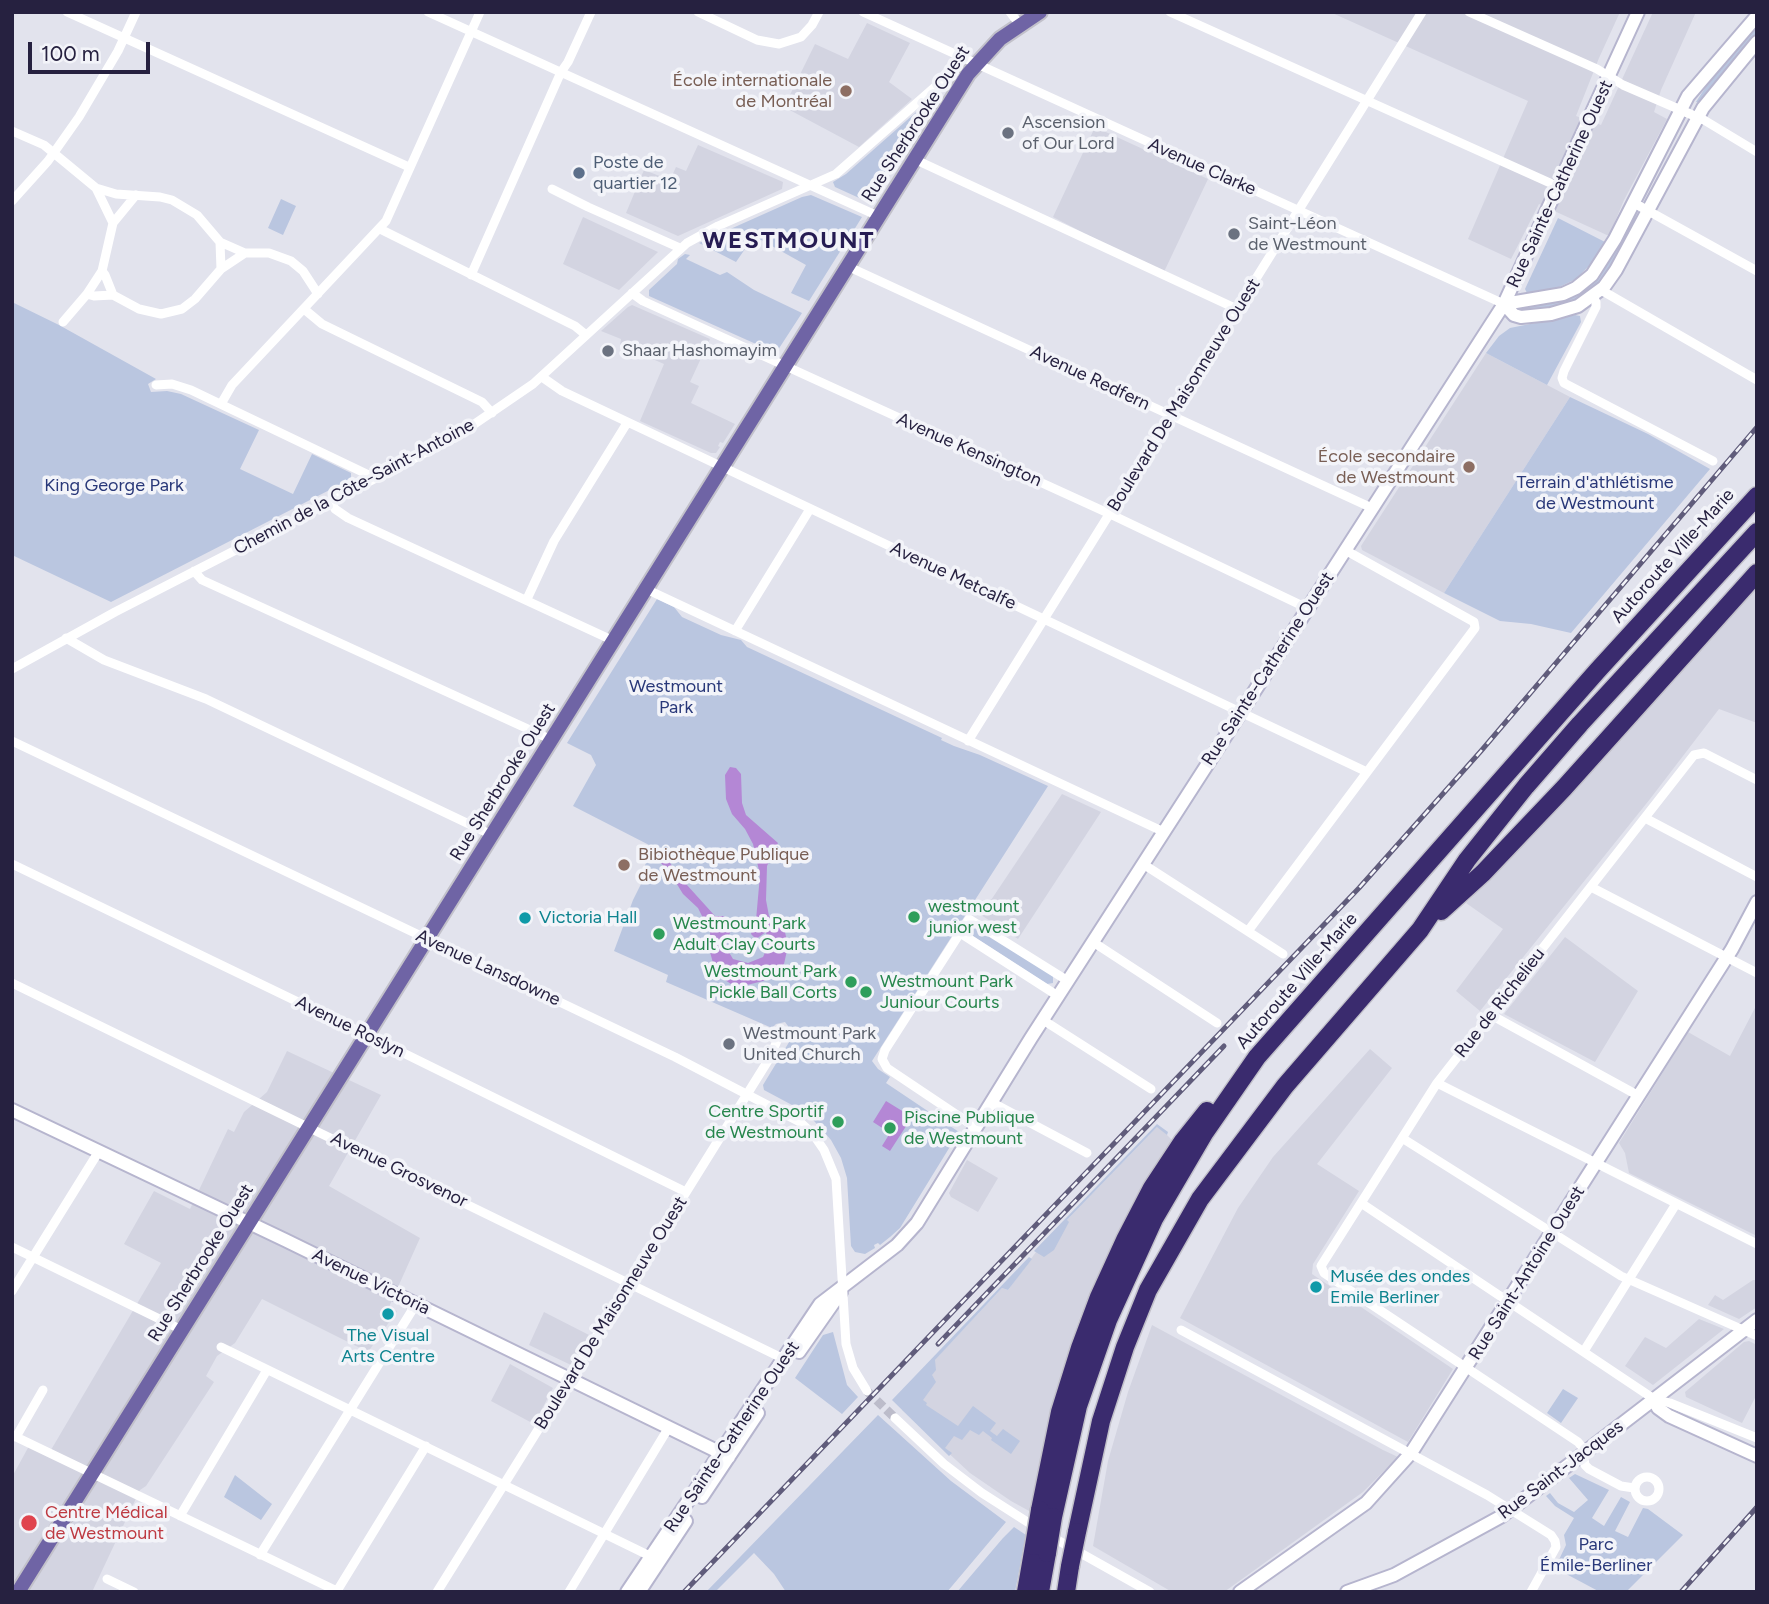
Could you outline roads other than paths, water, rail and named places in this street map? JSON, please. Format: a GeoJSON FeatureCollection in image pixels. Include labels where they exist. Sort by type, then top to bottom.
{"type":"FeatureCollection","features":[{"type":"Feature","properties":{"kind":"highway","name":"Autoroute Ville-Marie"},"geometry":{"type":"LineString","coordinates":[[1040,1592],[1047,1547],[1047,1514],[1081,1396],[1131,1266],[1196,1145],[1257,1057],[1598,670],[1757,496]]}},
{"type":"Feature","properties":{"kind":"highway"},"geometry":{"type":"LineString","coordinates":[[1420,930],[1466,860],[1534,776],[1757,532]]}},
{"type":"Feature","properties":{"kind":"highway"},"geometry":{"type":"LineString","coordinates":[[1066,1592],[1093,1454],[1114,1379],[1140,1308],[1166,1254],[1200,1199],[1255,1122],[1420,930],[1483,873],[1564,788],[1757,573]]}},
{"type":"Feature","properties":{"kind":"highway"},"geometry":{"type":"LineString","coordinates":[[1026,1592],[1047,1547]]}},
{"type":"Feature","properties":{"kind":"main road","name":"Rue Sherbrooke Ouest"},"geometry":{"type":"LineString","coordinates":[[18,1592],[975,64],[1000,39],[1040,12]]}},
{"type":"Feature","properties":{"kind":"main road","name":"Rue Sainte-Catherine Ouest"},"geometry":{"type":"LineString","coordinates":[[639,1592],[820,1304],[843,1289],[909,1233],[1058,996],[1504,304],[1638,12]]}},
{"type":"Feature","properties":{"kind":"main road"},"geometry":{"type":"LineString","coordinates":[[1504,304],[1559,296],[1581,285],[1592,275],[1634,203],[1688,96],[1757,16]]}},
{"type":"Feature","properties":{"kind":"main road"},"geometry":{"type":"LineString","coordinates":[[1504,304],[1514,315],[1527,318],[1563,312],[1597,294],[1614,275],[1697,117],[1757,42]]}},
{"type":"Feature","properties":{"kind":"main road","name":"Rue Saint-Antoine Ouest"},"geometry":{"type":"LineString","coordinates":[[1240,1592],[1366,1503],[1411,1453],[1639,1096],[1757,902]]}},
{"type":"Feature","properties":{"kind":"main road","name":"Avenue Victoria"},"geometry":{"type":"LineString","coordinates":[[12,1110],[725,1455]]}},
{"type":"Feature","properties":{"kind":"main road","name":"Rue Sainte-Catherine Ouest"},"geometry":{"type":"LineString","coordinates":[[627,1592],[843,1289]]}},
{"type":"Feature","properties":{"kind":"main road","name":"Rue Saint-Jacques"},"geometry":{"type":"LineString","coordinates":[[1347,1592],[1394,1575],[1510,1510],[1757,1320]]}},
{"type":"Feature","properties":{"kind":"main road"},"geometry":{"type":"LineString","coordinates":[[1654,1399],[1658,1408],[1669,1416],[1757,1456]]}},
{"type":"Feature","properties":{"kind":"street"},"geometry":{"type":"LineString","coordinates":[[67,12],[409,167]]}},
{"type":"Feature","properties":{"kind":"street"},"geometry":{"type":"LineString","coordinates":[[12,201],[54,154],[96,91],[125,39],[136,12]]}},
{"type":"Feature","properties":{"kind":"street"},"geometry":{"type":"LineString","coordinates":[[428,12],[878,216]]}},
{"type":"Feature","properties":{"kind":"street"},"geometry":{"type":"LineString","coordinates":[[221,404],[232,385],[386,221],[480,12]]}},
{"type":"Feature","properties":{"kind":"street"},"geometry":{"type":"LineString","coordinates":[[471,275],[561,72],[591,12]]}},
{"type":"Feature","properties":{"kind":"street"},"geometry":{"type":"LineString","coordinates":[[698,12],[757,40],[779,44],[801,37],[819,12]]}},
{"type":"Feature","properties":{"kind":"street","name":"Avenue Clarke"},"geometry":{"type":"LineString","coordinates":[[863,12],[1504,304]]}},
{"type":"Feature","properties":{"kind":"street"},"geometry":{"type":"LineString","coordinates":[[1010,12],[1020,25]]}},
{"type":"Feature","properties":{"kind":"street"},"geometry":{"type":"LineString","coordinates":[[1170,12],[1559,187]]}},
{"type":"Feature","properties":{"kind":"street","name":"Boulevard De Maisonneuve Ouest"},"geometry":{"type":"LineString","coordinates":[[968,741],[1422,12]]}},
{"type":"Feature","properties":{"kind":"street"},"geometry":{"type":"LineString","coordinates":[[1469,12],[1697,117],[1757,152]]}},
{"type":"Feature","properties":{"kind":"street","name":"Chemin de la Côte-Saint-Antoine"},"geometry":{"type":"LineString","coordinates":[[12,669],[194,570],[454,438],[492,414],[542,377],[680,248],[701,234],[836,174],[943,80]]}},
{"type":"Feature","properties":{"kind":"street"},"geometry":{"type":"LineString","coordinates":[[12,131],[44,145],[96,188],[116,194],[160,197],[182,205],[205,222],[220,242],[245,253],[270,253],[291,261],[303,271],[318,294]]}},
{"type":"Feature","properties":{"kind":"street"},"geometry":{"type":"LineString","coordinates":[[914,159],[1237,309]]}},
{"type":"Feature","properties":{"kind":"street"},"geometry":{"type":"LineString","coordinates":[[96,188],[114,223]]}},
{"type":"Feature","properties":{"kind":"street"},"geometry":{"type":"LineString","coordinates":[[552,189],[680,248]]}},
{"type":"Feature","properties":{"kind":"street"},"geometry":{"type":"LineString","coordinates":[[63,322],[102,271],[114,223],[136,195]]}},
{"type":"Feature","properties":{"kind":"street"},"geometry":{"type":"LineString","coordinates":[[1634,203],[1757,271]]}},
{"type":"Feature","properties":{"kind":"street"},"geometry":{"type":"LineString","coordinates":[[380,229],[575,326],[586,335]]}},
{"type":"Feature","properties":{"kind":"street"},"geometry":{"type":"LineString","coordinates":[[220,242],[221,270]]}},
{"type":"Feature","properties":{"kind":"street"},"geometry":{"type":"LineString","coordinates":[[87,294],[113,295],[151,313],[176,312],[195,299],[221,270],[245,253]]}},
{"type":"Feature","properties":{"kind":"street","name":"Avenue Redfern"},"geometry":{"type":"LineString","coordinates":[[847,266],[1372,508]]}},
{"type":"Feature","properties":{"kind":"street"},"geometry":{"type":"LineString","coordinates":[[102,271],[113,295]]}},
{"type":"Feature","properties":{"kind":"street","name":"Avenue Kensington"},"geometry":{"type":"LineString","coordinates":[[632,293],[643,301],[1110,514],[1307,608]]}},
{"type":"Feature","properties":{"kind":"street"},"geometry":{"type":"LineString","coordinates":[[1713,461],[1569,387],[1562,380],[1563,371],[1596,307],[1597,294],[1757,380]]}},
{"type":"Feature","properties":{"kind":"street"},"geometry":{"type":"LineString","coordinates":[[304,309],[322,324],[482,402],[492,414]]}},
{"type":"Feature","properties":{"kind":"street","name":"Avenue Metcalfe"},"geometry":{"type":"LineString","coordinates":[[542,377],[562,391],[627,423],[1367,772]]}},
{"type":"Feature","properties":{"kind":"street"},"geometry":{"type":"LineString","coordinates":[[156,385],[181,386],[375,478]]}},
{"type":"Feature","properties":{"kind":"street"},"geometry":{"type":"LineString","coordinates":[[527,599],[554,541],[627,423]]}},
{"type":"Feature","properties":{"kind":"street"},"geometry":{"type":"LineString","coordinates":[[331,501],[335,509],[348,518],[614,641]]}},
{"type":"Feature","properties":{"kind":"street"},"geometry":{"type":"LineString","coordinates":[[735,631],[810,509]]}},
{"type":"Feature","properties":{"kind":"street"},"geometry":{"type":"LineString","coordinates":[[1248,931],[1475,630],[1476,625],[1472,621],[1345,550]]}},
{"type":"Feature","properties":{"kind":"street"},"geometry":{"type":"LineString","coordinates":[[194,570],[202,580],[552,740]]}},
{"type":"Feature","properties":{"kind":"street"},"geometry":{"type":"LineString","coordinates":[[646,589],[1164,832]]}},
{"type":"Feature","properties":{"kind":"street"},"geometry":{"type":"LineString","coordinates":[[66,638],[104,660],[206,699],[492,835]]}},
{"type":"Feature","properties":{"kind":"street","name":"Avenue Lansdowne"},"geometry":{"type":"LineString","coordinates":[[12,741],[748,1093],[800,1122],[817,1139],[829,1159],[838,1191],[847,1351],[853,1368],[867,1391]]}},
{"type":"Feature","properties":{"kind":"street","name":"Rue de Richelieu"},"geometry":{"type":"LineString","coordinates":[[1467,1368],[1321,1269],[1322,1263],[1437,1083],[1694,755],[1700,752],[1757,780]]}},
{"type":"Feature","properties":{"kind":"street"},"geometry":{"type":"LineString","coordinates":[[1645,818],[1757,877]]}},
{"type":"Feature","properties":{"kind":"street","name":"Avenue Roslyn"},"geometry":{"type":"LineString","coordinates":[[12,864],[686,1192]]}},
{"type":"Feature","properties":{"kind":"street"},"geometry":{"type":"LineString","coordinates":[[1143,864],[1283,954]]}},
{"type":"Feature","properties":{"kind":"street"},"geometry":{"type":"LineString","coordinates":[[1591,887],[1757,973]]}},
{"type":"Feature","properties":{"kind":"street"},"geometry":{"type":"LineString","coordinates":[[975,1127],[887,1068],[882,1059],[960,933],[969,919],[1068,981]]}},
{"type":"Feature","properties":{"kind":"street"},"geometry":{"type":"LineString","coordinates":[[960,933],[1058,996]]}},
{"type":"Feature","properties":{"kind":"street"},"geometry":{"type":"LineString","coordinates":[[1093,942],[1217,1023]]}},
{"type":"Feature","properties":{"kind":"street","name":"Avenue Grosvenor"},"geometry":{"type":"LineString","coordinates":[[12,983],[784,1359]]}},
{"type":"Feature","properties":{"kind":"street"},"geometry":{"type":"LineString","coordinates":[[1491,1015],[1639,1096]]}},
{"type":"Feature","properties":{"kind":"street"},"geometry":{"type":"LineString","coordinates":[[1043,1020],[1151,1089]]}},
{"type":"Feature","properties":{"kind":"street","name":"Boulevard De Maisonneuve Ouest"},"geometry":{"type":"LineString","coordinates":[[437,1592],[748,1093],[774,1050],[781,1032]]}},
{"type":"Feature","properties":{"kind":"street"},"geometry":{"type":"LineString","coordinates":[[1437,1083],[1757,1244]]}},
{"type":"Feature","properties":{"kind":"street"},"geometry":{"type":"LineString","coordinates":[[991,1102],[1087,1153]]}},
{"type":"Feature","properties":{"kind":"street"},"geometry":{"type":"LineString","coordinates":[[1402,1138],[1629,1280],[1757,1336]]}},
{"type":"Feature","properties":{"kind":"street"},"geometry":{"type":"LineString","coordinates":[[12,1291],[99,1152]]}},
{"type":"Feature","properties":{"kind":"street"},"geometry":{"type":"LineString","coordinates":[[1360,1203],[1654,1399],[1757,1438]]}},
{"type":"Feature","properties":{"kind":"street"},"geometry":{"type":"LineString","coordinates":[[1584,1351],[1676,1204]]}},
{"type":"Feature","properties":{"kind":"street"},"geometry":{"type":"LineString","coordinates":[[12,1247],[182,1330]]}},
{"type":"Feature","properties":{"kind":"street"},"geometry":{"type":"LineString","coordinates":[[260,1555],[416,1304]]}},
{"type":"Feature","properties":{"kind":"street"},"geometry":{"type":"LineString","coordinates":[[1181,1330],[1487,1495],[1551,1535],[1556,1547],[1531,1592]]}},
{"type":"Feature","properties":{"kind":"street"},"geometry":{"type":"LineString","coordinates":[[221,1347],[652,1557]]}},
{"type":"Feature","properties":{"kind":"street"},"geometry":{"type":"LineString","coordinates":[[1467,1368],[1578,1442],[1585,1465],[1589,1469],[1624,1487],[1634,1488]]}},
{"type":"Feature","properties":{"kind":"street"},"geometry":{"type":"LineString","coordinates":[[180,1516],[267,1370]]}},
{"type":"Feature","properties":{"kind":"street"},"geometry":{"type":"LineString","coordinates":[[43,1390],[14,1436],[338,1591],[426,1446]]}},
{"type":"Feature","properties":{"kind":"street"},"geometry":{"type":"LineString","coordinates":[[895,1418],[968,1483],[1007,1510],[1047,1547],[1150,1592]]}},
{"type":"Feature","properties":{"kind":"street"},"geometry":{"type":"LineString","coordinates":[[569,1592],[669,1427]]}},
{"type":"Feature","properties":{"kind":"street"},"geometry":{"type":"LineString","coordinates":[[107,1579],[134,1592]]}},
{"type":"Feature","properties":{"kind":"tunnel"},"geometry":{"type":"LineString","coordinates":[[867,1391],[895,1418]]}},
{"type":"Feature","properties":{"kind":"railway"},"geometry":{"type":"LineString","coordinates":[[684,1592],[1359,888],[1481,751],[1757,427]]}},
{"type":"Feature","properties":{"kind":"railway"},"geometry":{"type":"LineString","coordinates":[[938,1344],[1224,1046]]}},
{"type":"Feature","properties":{"kind":"railway"},"geometry":{"type":"LineString","coordinates":[[1681,1592],[1757,1507]]}},
{"type":"Feature","properties":{"kind":"place","name":"École internationale de Montréal"},"geometry":{"type":"Point","coordinates":[846,91]}},
{"type":"Feature","properties":{"kind":"place","name":"Ascension of Our Lord"},"geometry":{"type":"Point","coordinates":[1008,133]}},
{"type":"Feature","properties":{"kind":"place","name":"Poste de quartier 12"},"geometry":{"type":"Point","coordinates":[579,173]}},
{"type":"Feature","properties":{"kind":"place","name":"Saint-Léon de Westmount"},"geometry":{"type":"Point","coordinates":[1234,234]}},
{"type":"Feature","properties":{"kind":"place","name":"Shaar Hashomayim"},"geometry":{"type":"Point","coordinates":[608,351]}},
{"type":"Feature","properties":{"kind":"place","name":"École secondaire de Westmount"},"geometry":{"type":"Point","coordinates":[1469,467]}},
{"type":"Feature","properties":{"kind":"place","name":"Bibiothèque Publique de Westmount"},"geometry":{"type":"Point","coordinates":[624,865]}},
{"type":"Feature","properties":{"kind":"place","name":"westmount junior west"},"geometry":{"type":"Point","coordinates":[914,917]}},
{"type":"Feature","properties":{"kind":"place","name":"Victoria Hall"},"geometry":{"type":"Point","coordinates":[525,918]}},
{"type":"Feature","properties":{"kind":"place","name":"Westmount Park Adult Clay Courts"},"geometry":{"type":"Point","coordinates":[659,934]}},
{"type":"Feature","properties":{"kind":"place","name":"Westmount Park Pickle Ball Corts"},"geometry":{"type":"Point","coordinates":[851,982]}},
{"type":"Feature","properties":{"kind":"place","name":"Westmount Park Juniour Courts"},"geometry":{"type":"Point","coordinates":[866,992]}},
{"type":"Feature","properties":{"kind":"place","name":"Westmount Park United Church"},"geometry":{"type":"Point","coordinates":[729,1044]}},
{"type":"Feature","properties":{"kind":"place","name":"Centre Sportif de Westmount"},"geometry":{"type":"Point","coordinates":[838,1122]}},
{"type":"Feature","properties":{"kind":"place","name":"Piscine Publique de Westmount"},"geometry":{"type":"Point","coordinates":[890,1128]}},
{"type":"Feature","properties":{"kind":"place","name":"Musée des ondes Emile Berliner"},"geometry":{"type":"Point","coordinates":[1316,1287]}},
{"type":"Feature","properties":{"kind":"place","name":"The Visual Arts Centre"},"geometry":{"type":"Point","coordinates":[388,1314]}},
{"type":"Feature","properties":{"kind":"place","name":"Centre Médical de Westmount"},"geometry":{"type":"Point","coordinates":[29,1523]}},
{"type":"Feature","properties":{"kind":"district","name":"WESTMOUNT"},"geometry":{"type":"Point","coordinates":[789,241]}},
{"type":"Feature","properties":{"kind":"park label","name":"King George Park"},"geometry":{"type":"Point","coordinates":[114,486]}},
{"type":"Feature","properties":{"kind":"park label","name":"Terrain d'athlétisme de Westmount"},"geometry":{"type":"Point","coordinates":[1595,493]}},
{"type":"Feature","properties":{"kind":"park label","name":"Westmount Park"},"geometry":{"type":"Point","coordinates":[676,697]}},
{"type":"Feature","properties":{"kind":"park label","name":"Parc Émile-Berliner"},"geometry":{"type":"Point","coordinates":[1596,1555]}}]}
